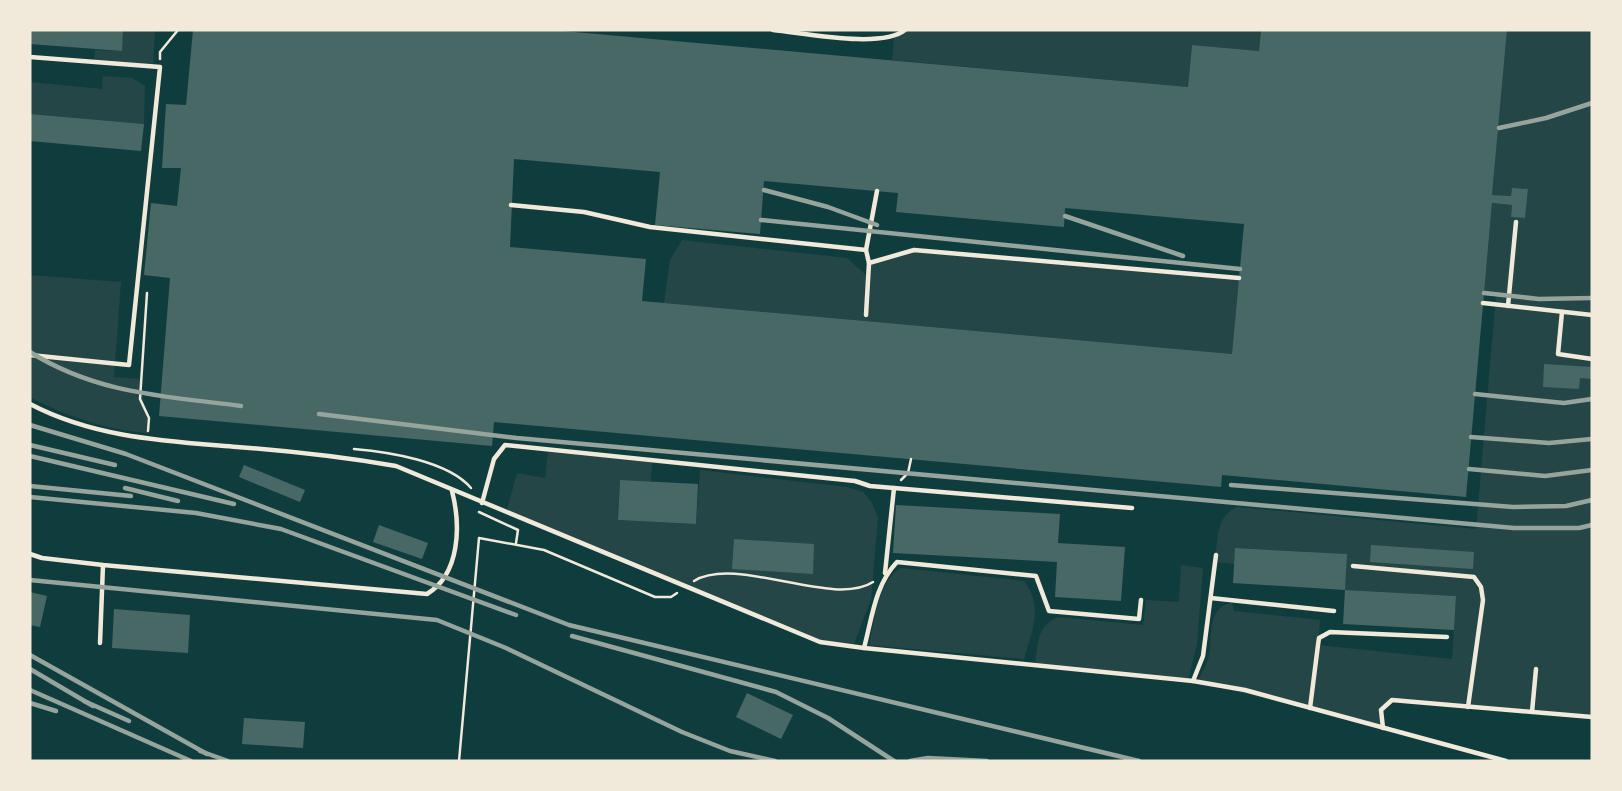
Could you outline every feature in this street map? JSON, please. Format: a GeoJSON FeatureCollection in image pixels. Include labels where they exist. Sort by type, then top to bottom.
{"type":"FeatureCollection","features":[{"type":"Feature","properties":{"kind":"lane"},"geometry":{"type":"LineString","coordinates":[[774,30],[877,39],[895,37],[905,30]]}},
{"type":"Feature","properties":{"kind":"lane"},"geometry":{"type":"LineString","coordinates":[[30,57],[160,67],[136,276],[129,365],[30,355]]}},
{"type":"Feature","properties":{"kind":"lane"},"geometry":{"type":"LineString","coordinates":[[866,315],[869,263],[866,250],[877,191]]}},
{"type":"Feature","properties":{"kind":"lane"},"geometry":{"type":"LineString","coordinates":[[511,205],[584,212],[650,227],[866,250]]}},
{"type":"Feature","properties":{"kind":"lane"},"geometry":{"type":"LineString","coordinates":[[1508,306],[1516,222]]}},
{"type":"Feature","properties":{"kind":"lane"},"geometry":{"type":"LineString","coordinates":[[869,263],[914,250],[1239,278]]}},
{"type":"Feature","properties":{"kind":"lane"},"geometry":{"type":"LineString","coordinates":[[1483,303],[1592,315]]}},
{"type":"Feature","properties":{"kind":"lane"},"geometry":{"type":"LineString","coordinates":[[1562,312],[1558,354],[1592,359]]}},
{"type":"Feature","properties":{"kind":"lane"},"geometry":{"type":"LineString","coordinates":[[30,404],[59,419],[124,437],[343,457],[396,466],[820,642],[1193,681],[1245,690],[1506,761]]}},
{"type":"Feature","properties":{"kind":"lane"},"geometry":{"type":"LineString","coordinates":[[482,503],[494,459],[505,445],[855,481],[894,488],[1132,508]]}},
{"type":"Feature","properties":{"kind":"lane"},"geometry":{"type":"LineString","coordinates":[[864,648],[885,574],[894,488]]}},
{"type":"Feature","properties":{"kind":"lane"},"geometry":{"type":"LineString","coordinates":[[30,554],[42,558],[103,565],[427,594],[439,587],[453,563],[456,508],[452,490]]}},
{"type":"Feature","properties":{"kind":"lane"},"geometry":{"type":"LineString","coordinates":[[1193,681],[1203,656],[1216,555]]}},
{"type":"Feature","properties":{"kind":"lane"},"geometry":{"type":"LineString","coordinates":[[885,574],[897,562],[1037,576],[1049,611],[1139,619],[1141,600]]}},
{"type":"Feature","properties":{"kind":"lane"},"geometry":{"type":"LineString","coordinates":[[100,643],[103,565]]}},
{"type":"Feature","properties":{"kind":"lane"},"geometry":{"type":"LineString","coordinates":[[1353,566],[1474,577],[1481,587],[1483,600],[1468,707]]}},
{"type":"Feature","properties":{"kind":"lane"},"geometry":{"type":"LineString","coordinates":[[1211,598],[1334,611]]}},
{"type":"Feature","properties":{"kind":"lane"},"geometry":{"type":"LineString","coordinates":[[1310,708],[1318,645],[1322,635],[1329,632],[1447,637]]}},
{"type":"Feature","properties":{"kind":"lane"},"geometry":{"type":"LineString","coordinates":[[1532,712],[1536,669]]}},
{"type":"Feature","properties":{"kind":"lane"},"geometry":{"type":"LineString","coordinates":[[1384,729],[1381,710],[1392,700],[1592,717]]}},
{"type":"Feature","properties":{"kind":"path"},"geometry":{"type":"LineString","coordinates":[[160,67],[160,52],[178,30]]}},
{"type":"Feature","properties":{"kind":"path"},"geometry":{"type":"LineString","coordinates":[[136,276],[147,288],[140,399],[149,418],[148,433]]}},
{"type":"Feature","properties":{"kind":"path"},"geometry":{"type":"LineString","coordinates":[[355,449],[382,451],[434,465],[471,486],[474,510],[518,530],[516,544]]}},
{"type":"Feature","properties":{"kind":"path"},"geometry":{"type":"LineString","coordinates":[[894,488],[908,473],[911,459]]}},
{"type":"Feature","properties":{"kind":"path"},"geometry":{"type":"LineString","coordinates":[[459,761],[479,538]]}},
{"type":"Feature","properties":{"kind":"shaded area"},"geometry":{"type":"Polygon","coordinates":[[[123,30],[155,30],[153,65],[94,62],[95,50],[121,51],[123,30]]]}},
{"type":"Feature","properties":{"kind":"shaded area"},"geometry":{"type":"Polygon","coordinates":[[[905,30],[1261,30],[1259,51],[1192,45],[1188,87],[892,60],[894,37],[905,30]]]}},
{"type":"Feature","properties":{"kind":"shaded area"},"geometry":{"type":"Polygon","coordinates":[[[1507,30],[1592,30],[1592,717],[1392,700],[1383,706],[1384,728],[1198,682],[1209,656],[1214,616],[1218,610],[1232,603],[1234,611],[1320,620],[1318,645],[1452,659],[1456,596],[1345,590],[1346,554],[1236,548],[1234,564],[1215,562],[1217,538],[1221,523],[1230,511],[1237,507],[1476,529],[1496,295],[1484,293],[1492,203],[1512,205],[1511,217],[1525,218],[1528,190],[1512,188],[1511,196],[1492,195],[1507,30]]]}},
{"type":"Feature","properties":{"kind":"shaded area"},"geometry":{"type":"Polygon","coordinates":[[[103,76],[132,78],[145,86],[144,124],[30,114],[30,82],[102,89],[103,76]]]}},
{"type":"Feature","properties":{"kind":"shaded area"},"geometry":{"type":"Polygon","coordinates":[[[682,240],[847,258],[867,276],[869,263],[914,250],[1239,278],[1232,354],[664,303],[670,260],[682,240]]]}},
{"type":"Feature","properties":{"kind":"shaded area"},"geometry":{"type":"Polygon","coordinates":[[[30,275],[121,282],[114,377],[142,379],[148,433],[87,421],[30,397],[30,275]]]}},
{"type":"Feature","properties":{"kind":"shaded area"},"geometry":{"type":"Polygon","coordinates":[[[548,452],[652,462],[651,482],[620,480],[618,520],[696,524],[700,470],[847,487],[863,492],[871,501],[878,518],[871,599],[853,647],[820,642],[506,513],[517,473],[545,478],[548,452]]]}},
{"type":"Feature","properties":{"kind":"shaded area"},"geometry":{"type":"Polygon","coordinates":[[[1181,565],[1203,568],[1197,644],[1188,681],[1035,665],[1042,631],[1058,617],[1143,625],[1146,600],[1179,602],[1181,565]]]}},
{"type":"Feature","properties":{"kind":"shaded area"},"geometry":{"type":"Polygon","coordinates":[[[901,568],[1024,581],[1034,600],[1035,610],[1033,629],[1024,659],[869,645],[882,592],[893,574],[901,568]]]}},
{"type":"Feature","properties":{"kind":"building"},"geometry":{"type":"Polygon","coordinates":[[[30,30],[123,30],[122,51],[30,44],[30,30]]]}},
{"type":"Feature","properties":{"kind":"building"},"geometry":{"type":"Polygon","coordinates":[[[193,30],[552,30],[1188,87],[1192,45],[1259,51],[1261,30],[1507,30],[1492,195],[1511,196],[1512,188],[1528,189],[1525,218],[1511,217],[1512,205],[1492,203],[1466,497],[1222,475],[1221,487],[494,422],[492,446],[159,416],[170,278],[144,275],[151,203],[177,206],[181,168],[162,168],[166,104],[186,105],[193,30]],[[514,159],[510,247],[646,259],[642,301],[1232,354],[1244,224],[1065,208],[1064,227],[896,212],[898,193],[764,181],[760,234],[655,225],[660,172],[514,159]]]}},
{"type":"Feature","properties":{"kind":"building"},"geometry":{"type":"Polygon","coordinates":[[[30,114],[144,124],[141,151],[30,141],[30,114]]]}},
{"type":"Feature","properties":{"kind":"building"},"geometry":{"type":"Polygon","coordinates":[[[1544,364],[1592,367],[1592,379],[1580,378],[1579,389],[1543,387],[1544,364]]]}},
{"type":"Feature","properties":{"kind":"building"},"geometry":{"type":"Polygon","coordinates":[[[244,465],[305,490],[300,502],[239,477],[244,465]]]}},
{"type":"Feature","properties":{"kind":"building"},"geometry":{"type":"Polygon","coordinates":[[[620,480],[698,484],[696,524],[618,520],[620,480]]]}},
{"type":"Feature","properties":{"kind":"building"},"geometry":{"type":"Polygon","coordinates":[[[896,505],[1060,514],[1058,543],[1125,547],[1121,601],[1055,597],[1057,562],[893,553],[896,505]]]}},
{"type":"Feature","properties":{"kind":"building"},"geometry":{"type":"Polygon","coordinates":[[[379,525],[428,543],[422,559],[373,542],[379,525]]]}},
{"type":"Feature","properties":{"kind":"building"},"geometry":{"type":"Polygon","coordinates":[[[734,539],[814,544],[813,574],[732,569],[734,539]]]}},
{"type":"Feature","properties":{"kind":"building"},"geometry":{"type":"Polygon","coordinates":[[[1371,545],[1474,552],[1473,569],[1370,562],[1371,545]]]}},
{"type":"Feature","properties":{"kind":"building"},"geometry":{"type":"Polygon","coordinates":[[[1235,548],[1347,554],[1345,590],[1233,583],[1235,548]]]}},
{"type":"Feature","properties":{"kind":"building"},"geometry":{"type":"Polygon","coordinates":[[[1345,590],[1456,596],[1454,630],[1343,624],[1345,590]]]}},
{"type":"Feature","properties":{"kind":"building"},"geometry":{"type":"Polygon","coordinates":[[[30,592],[47,596],[40,627],[30,625],[30,592]]]}},
{"type":"Feature","properties":{"kind":"building"},"geometry":{"type":"Polygon","coordinates":[[[114,609],[190,615],[188,653],[112,648],[114,609]]]}},
{"type":"Feature","properties":{"kind":"building"},"geometry":{"type":"Polygon","coordinates":[[[747,693],[793,715],[781,739],[736,717],[747,693]]]}},
{"type":"Feature","properties":{"kind":"building"},"geometry":{"type":"Polygon","coordinates":[[[244,718],[305,722],[303,748],[242,744],[244,718]]]}},
{"type":"Feature","properties":{"kind":"railway"},"geometry":{"type":"LineString","coordinates":[[1499,128],[1546,118],[1592,103]]}},
{"type":"Feature","properties":{"kind":"railway"},"geometry":{"type":"LineString","coordinates":[[764,190],[828,207],[877,225]]}},
{"type":"Feature","properties":{"kind":"railway"},"geometry":{"type":"LineString","coordinates":[[1065,216],[1183,256]]}},
{"type":"Feature","properties":{"kind":"railway"},"geometry":{"type":"LineString","coordinates":[[761,220],[1240,269]]}},
{"type":"Feature","properties":{"kind":"railway"},"geometry":{"type":"LineString","coordinates":[[1484,293],[1539,299],[1592,298]]}},
{"type":"Feature","properties":{"kind":"railway"},"geometry":{"type":"LineString","coordinates":[[30,352],[55,366],[106,385],[159,396],[241,406]]}},
{"type":"Feature","properties":{"kind":"railway"},"geometry":{"type":"LineString","coordinates":[[1475,394],[1564,403],[1592,399]]}},
{"type":"Feature","properties":{"kind":"railway"},"geometry":{"type":"LineString","coordinates":[[319,414],[517,438],[1514,528],[1579,528],[1592,525]]}},
{"type":"Feature","properties":{"kind":"railway"},"geometry":{"type":"LineString","coordinates":[[30,425],[126,454],[569,625],[1139,761]]}},
{"type":"Feature","properties":{"kind":"railway"},"geometry":{"type":"LineString","coordinates":[[1471,437],[1549,443],[1592,439]]}},
{"type":"Feature","properties":{"kind":"railway"},"geometry":{"type":"LineString","coordinates":[[30,445],[115,465]]}},
{"type":"Feature","properties":{"kind":"railway"},"geometry":{"type":"LineString","coordinates":[[30,456],[234,504]]}},
{"type":"Feature","properties":{"kind":"railway"},"geometry":{"type":"LineString","coordinates":[[1469,469],[1545,476],[1592,470]]}},
{"type":"Feature","properties":{"kind":"railway"},"geometry":{"type":"LineString","coordinates":[[1231,485],[1513,507],[1566,506],[1592,500]]}},
{"type":"Feature","properties":{"kind":"railway"},"geometry":{"type":"LineString","coordinates":[[30,486],[131,496]]}},
{"type":"Feature","properties":{"kind":"railway"},"geometry":{"type":"LineString","coordinates":[[125,488],[178,501]]}},
{"type":"Feature","properties":{"kind":"railway"},"geometry":{"type":"LineString","coordinates":[[30,497],[196,513],[281,529],[516,615]]}},
{"type":"Feature","properties":{"kind":"railway"},"geometry":{"type":"LineString","coordinates":[[30,580],[437,620],[506,648],[682,732],[730,751],[775,761]]}},
{"type":"Feature","properties":{"kind":"railway"},"geometry":{"type":"LineString","coordinates":[[572,636],[776,692],[828,718],[894,761]]}},
{"type":"Feature","properties":{"kind":"railway"},"geometry":{"type":"LineString","coordinates":[[30,655],[207,754]]}},
{"type":"Feature","properties":{"kind":"railway"},"geometry":{"type":"LineString","coordinates":[[30,669],[93,706]]}},
{"type":"Feature","properties":{"kind":"railway"},"geometry":{"type":"LineString","coordinates":[[30,690],[191,761]]}},
{"type":"Feature","properties":{"kind":"railway"},"geometry":{"type":"LineString","coordinates":[[84,701],[129,721]]}},
{"type":"Feature","properties":{"kind":"railway"},"geometry":{"type":"LineString","coordinates":[[30,703],[56,711]]}},
{"type":"Feature","properties":{"kind":"railway"},"geometry":{"type":"LineString","coordinates":[[200,751],[228,761]]}},
{"type":"Feature","properties":{"kind":"railway"},"geometry":{"type":"LineString","coordinates":[[910,761],[928,758],[987,761]]}}]}
